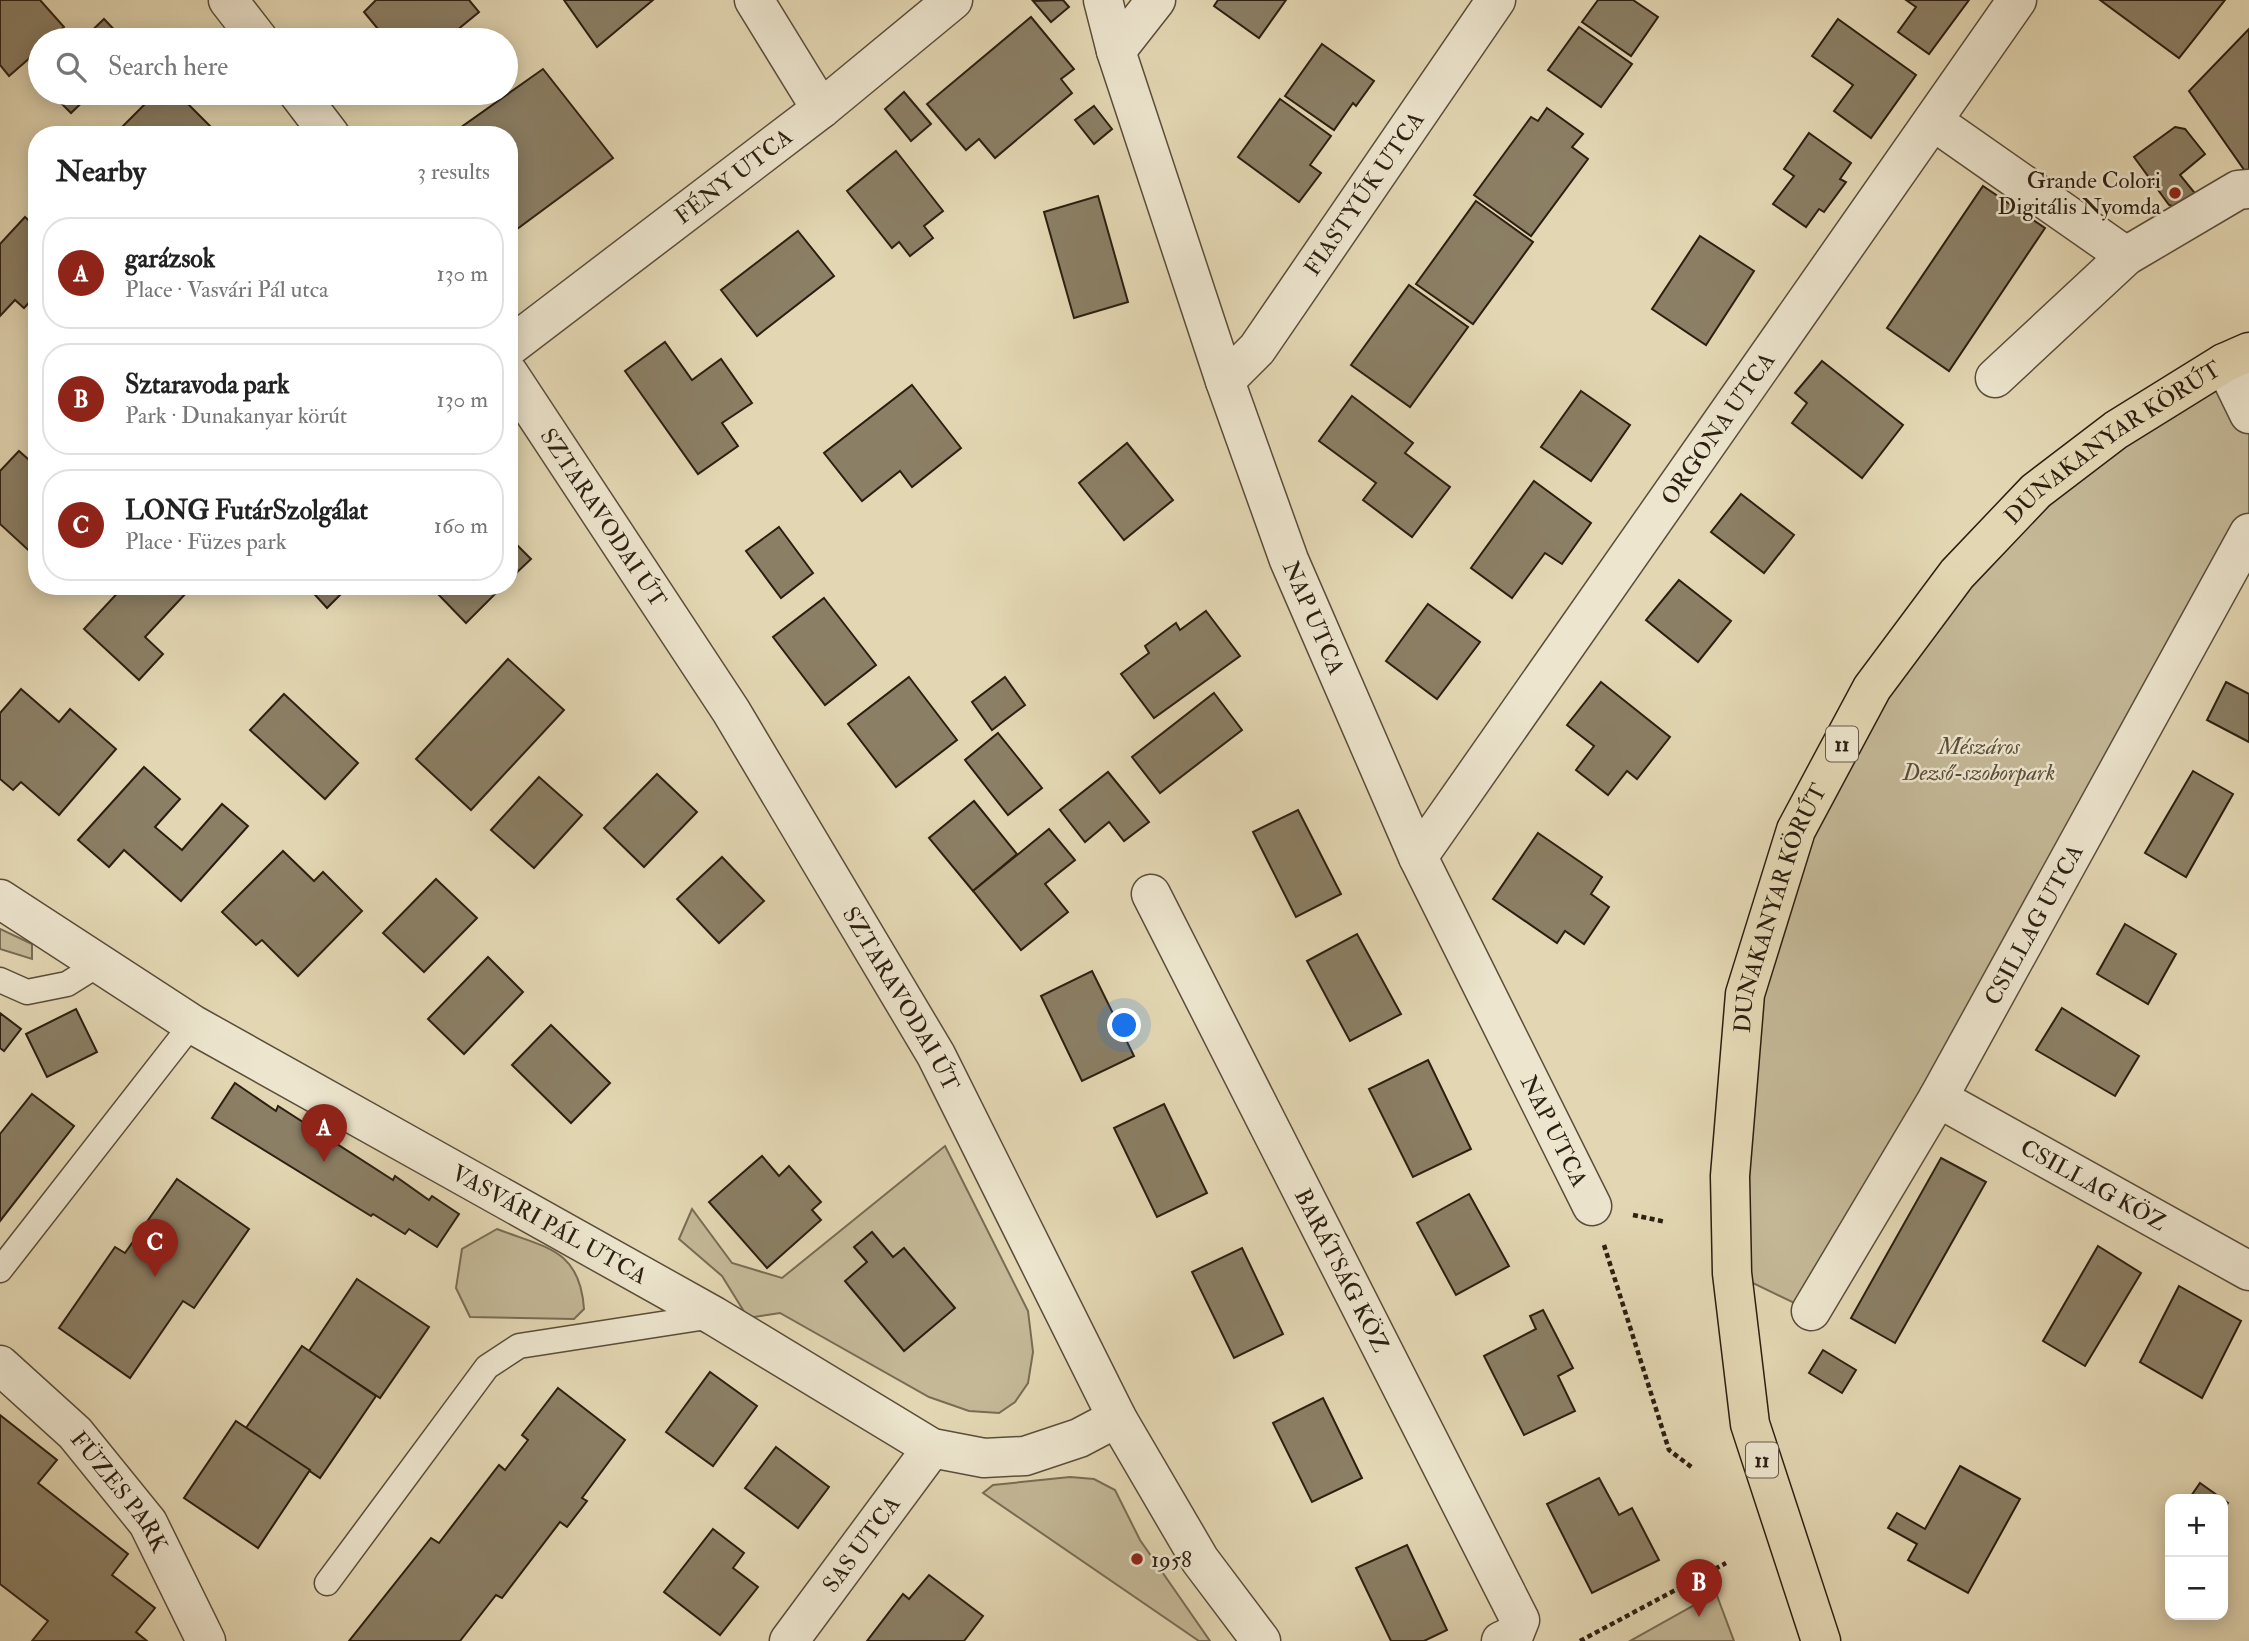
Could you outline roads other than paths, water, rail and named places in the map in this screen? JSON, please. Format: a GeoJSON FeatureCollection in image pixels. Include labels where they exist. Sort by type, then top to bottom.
{"type":"FeatureCollection","features":[{"type":"Feature","properties":{"kind":"main road","name":"DUNAKANYAR KÖRÚT"},"geometry":{"type":"LineString","coordinates":[[1821,1641],[1750,1424],[1732,1273],[1730,1176],[1745,994],[1796,830],[1872,688],[1957,574],[2036,491],[2116,430],[2236,357]]}},
{"type":"Feature","properties":{"kind":"street"},"geometry":{"type":"LineString","coordinates":[[229,0],[250,28]]}},
{"type":"Feature","properties":{"kind":"street"},"geometry":{"type":"LineString","coordinates":[[754,0],[821,109]]}},
{"type":"Feature","properties":{"kind":"street","name":"FÉNY UTCA"},"geometry":{"type":"LineString","coordinates":[[518,339],[821,109],[953,0]]}},
{"type":"Feature","properties":{"kind":"street","name":"NAP UTCA"},"geometry":{"type":"LineString","coordinates":[[1103,0],[1116,51],[1225,381],[1289,561],[1418,857],[1592,1206]]}},
{"type":"Feature","properties":{"kind":"street"},"geometry":{"type":"LineString","coordinates":[[1116,51],[1156,0]]}},
{"type":"Feature","properties":{"kind":"street","name":"FIASTYÚK UTCA"},"geometry":{"type":"LineString","coordinates":[[1225,381],[1257,349],[1496,0]]}},
{"type":"Feature","properties":{"kind":"street","name":"ORGONA UTCA"},"geometry":{"type":"LineString","coordinates":[[1418,857],[2017,0]]}},
{"type":"Feature","properties":{"kind":"street"},"geometry":{"type":"LineString","coordinates":[[307,105],[323,126]]}},
{"type":"Feature","properties":{"kind":"street"},"geometry":{"type":"LineString","coordinates":[[1933,121],[2126,256]]}},
{"type":"Feature","properties":{"kind":"street"},"geometry":{"type":"LineString","coordinates":[[1995,378],[2126,256],[2238,190],[2249,189]]}},
{"type":"Feature","properties":{"kind":"street"},"geometry":{"type":"LineString","coordinates":[[2236,357],[2249,414]]}},
{"type":"Feature","properties":{"kind":"street","name":"SZTARAVODAI ÚT"},"geometry":{"type":"LineString","coordinates":[[518,388],[731,711],[936,1055],[1117,1418],[1200,1560],[1261,1641]]}},
{"type":"Feature","properties":{"kind":"street","name":"CSILLAG UTCA"},"geometry":{"type":"LineString","coordinates":[[1811,1311],[1938,1098],[2249,533]]}},
{"type":"Feature","properties":{"kind":"street","name":"BARÁTSÁG KÖZ"},"geometry":{"type":"LineString","coordinates":[[1151,894],[1520,1620],[1514,1635],[1502,1641]]}},
{"type":"Feature","properties":{"kind":"street","name":"VASVÁRI PÁL UTCA"},"geometry":{"type":"LineString","coordinates":[[0,899],[192,1024],[714,1316],[932,1448],[984,1458],[1025,1456],[1079,1438],[1117,1418]]}},
{"type":"Feature","properties":{"kind":"street","name":"CSILLAG KÖZ"},"geometry":{"type":"LineString","coordinates":[[1938,1098],[2249,1271]]}},
{"type":"Feature","properties":{"kind":"street","name":"FÜZES PARK"},"geometry":{"type":"LineString","coordinates":[[0,1365],[75,1433],[148,1523],[206,1641]]}},
{"type":"Feature","properties":{"kind":"street","name":"SAS UTCA"},"geometry":{"type":"LineString","coordinates":[[789,1641],[932,1448]]}},
{"type":"Feature","properties":{"kind":"lane"},"geometry":{"type":"LineString","coordinates":[[0,980],[27,992],[67,984],[99,964]]}},
{"type":"Feature","properties":{"kind":"lane"},"geometry":{"type":"LineString","coordinates":[[0,1270],[192,1024]]}},
{"type":"Feature","properties":{"kind":"lane"},"geometry":{"type":"LineString","coordinates":[[327,1583],[487,1367],[519,1346],[714,1316]]}},
{"type":"Feature","properties":{"kind":"place","name":"Grande Colori Digitális Nyomda"},"geometry":{"type":"Point","coordinates":[2175,193]}},
{"type":"Feature","properties":{"kind":"place","name":"garázsok"},"geometry":{"type":"Point","coordinates":[324,1162]}},
{"type":"Feature","properties":{"kind":"place","name":"LONG FutárSzolgálat"},"geometry":{"type":"Point","coordinates":[155,1277]}},
{"type":"Feature","properties":{"kind":"place","name":"1958"},"geometry":{"type":"Point","coordinates":[1137,1559]}},
{"type":"Feature","properties":{"kind":"place","name":"Sztaravoda park"},"geometry":{"type":"Point","coordinates":[1699,1617]}},
{"type":"Feature","properties":{"kind":"park label","name":"Mészáros Dezső-szoborpark"},"geometry":{"type":"Point","coordinates":[1979,759]}}]}
